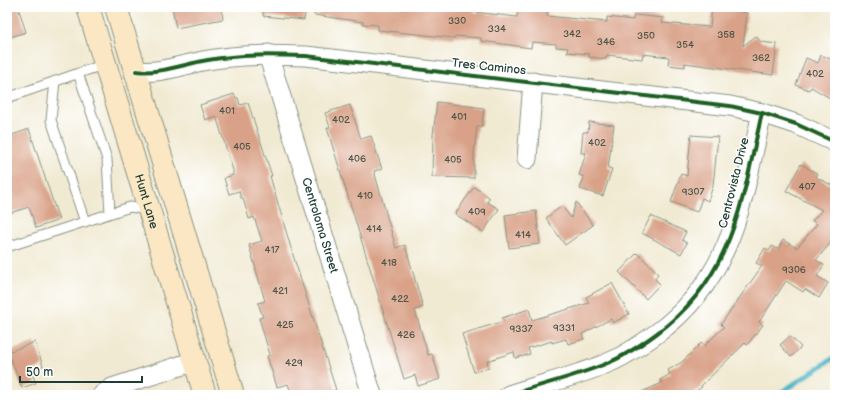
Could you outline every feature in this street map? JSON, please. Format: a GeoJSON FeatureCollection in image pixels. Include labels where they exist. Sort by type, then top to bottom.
{"type":"FeatureCollection","features":[{"type":"Feature","properties":{"kind":"main road","name":"Hunt Lane"},"geometry":{"type":"LineString","coordinates":[[88,7],[205,395]]}},
{"type":"Feature","properties":{"kind":"main road"},"geometry":{"type":"LineString","coordinates":[[116,7],[233,395]]}},
{"type":"Feature","properties":{"kind":"main road"},"geometry":{"type":"LineString","coordinates":[[105,64],[136,71]]}},
{"type":"Feature","properties":{"kind":"main road"},"geometry":{"type":"LineString","coordinates":[[150,210],[163,217],[173,225],[188,245]]}},
{"type":"Feature","properties":{"kind":"street","name":"Tres Caminos"},"geometry":{"type":"LineString","coordinates":[[136,71],[152,73],[209,60],[268,54],[306,56],[730,106],[762,113],[796,124],[835,142]]}},
{"type":"Feature","properties":{"kind":"street","name":"Centroloma Street"},"geometry":{"type":"LineString","coordinates":[[268,54],[372,395]]}},
{"type":"Feature","properties":{"kind":"street"},"geometry":{"type":"LineString","coordinates":[[527,159],[533,82]]}},
{"type":"Feature","properties":{"kind":"street","name":"Centrovista Drive"},"geometry":{"type":"LineString","coordinates":[[509,395],[609,363],[641,345],[685,310],[708,281],[729,241],[740,213],[762,113]]}},
{"type":"Feature","properties":{"kind":"street"},"geometry":{"type":"LineString","coordinates":[[102,395],[112,388],[195,361]]}},
{"type":"Feature","properties":{"kind":"lane"},"geometry":{"type":"LineString","coordinates":[[7,98],[78,72],[105,64]]}},
{"type":"Feature","properties":{"kind":"lane"},"geometry":{"type":"LineString","coordinates":[[78,72],[107,159],[110,213]]}},
{"type":"Feature","properties":{"kind":"lane"},"geometry":{"type":"LineString","coordinates":[[55,81],[51,120],[85,222]]}},
{"type":"Feature","properties":{"kind":"lane"},"geometry":{"type":"LineString","coordinates":[[7,247],[130,207],[150,210]]}},
{"type":"Feature","properties":{"kind":"building"},"geometry":{"type":"Polygon","coordinates":[[[7,7],[18,7],[26,32],[7,38],[7,7]]]}},
{"type":"Feature","properties":{"kind":"building"},"geometry":{"type":"Polygon","coordinates":[[[172,7],[221,7],[223,19],[176,28],[172,7]]]}},
{"type":"Feature","properties":{"kind":"building"},"geometry":{"type":"Polygon","coordinates":[[[264,7],[306,7],[304,20],[263,16],[264,7]]]}},
{"type":"Feature","properties":{"kind":"building"},"geometry":{"type":"Polygon","coordinates":[[[315,7],[474,7],[474,12],[517,17],[518,7],[548,7],[547,16],[607,22],[607,17],[633,20],[634,15],[663,18],[662,23],[710,27],[712,7],[740,7],[740,12],[747,13],[743,46],[756,36],[761,42],[777,44],[773,75],[685,63],[685,67],[668,65],[669,57],[643,54],[642,59],[607,55],[606,59],[589,57],[589,54],[567,52],[568,48],[556,47],[556,44],[532,42],[531,48],[481,41],[481,38],[455,36],[454,38],[378,30],[378,25],[363,24],[363,22],[314,15],[315,7]]]}},
{"type":"Feature","properties":{"kind":"building"},"geometry":{"type":"Polygon","coordinates":[[[821,55],[835,61],[835,101],[811,87],[809,90],[796,85],[806,58],[818,63],[821,55]]]}},
{"type":"Feature","properties":{"kind":"building"},"geometry":{"type":"Polygon","coordinates":[[[234,94],[236,98],[238,98],[240,105],[248,103],[272,176],[270,176],[293,255],[336,390],[328,393],[329,395],[292,395],[288,384],[277,387],[267,356],[270,355],[259,318],[263,317],[258,303],[265,301],[249,245],[262,241],[254,217],[249,219],[243,198],[241,198],[239,191],[229,194],[224,178],[233,175],[233,170],[216,116],[205,120],[200,105],[234,94]]]}},
{"type":"Feature","properties":{"kind":"building"},"geometry":{"type":"Polygon","coordinates":[[[437,102],[484,108],[482,126],[477,126],[474,152],[474,178],[432,177],[433,135],[437,102]]]}},
{"type":"Feature","properties":{"kind":"building"},"geometry":{"type":"Polygon","coordinates":[[[350,105],[361,139],[371,136],[382,169],[374,171],[396,248],[405,245],[423,307],[415,310],[428,355],[432,354],[440,379],[418,386],[415,375],[404,379],[327,128],[330,127],[325,113],[350,105]]]}},
{"type":"Feature","properties":{"kind":"building"},"geometry":{"type":"Polygon","coordinates":[[[589,122],[614,125],[608,168],[612,169],[603,196],[580,189],[584,177],[579,175],[586,153],[581,153],[583,132],[588,132],[589,122]]]}},
{"type":"Feature","properties":{"kind":"building"},"geometry":{"type":"Polygon","coordinates":[[[29,129],[59,220],[36,228],[29,207],[7,214],[7,137],[29,129]]]}},
{"type":"Feature","properties":{"kind":"building"},"geometry":{"type":"Polygon","coordinates":[[[691,135],[718,137],[713,186],[708,201],[702,198],[697,212],[671,202],[681,174],[687,176],[691,135]]]}},
{"type":"Feature","properties":{"kind":"building"},"geometry":{"type":"Polygon","coordinates":[[[801,164],[818,174],[816,177],[835,187],[835,238],[816,260],[824,265],[817,276],[828,283],[819,298],[805,289],[803,292],[786,281],[759,322],[763,325],[747,345],[745,343],[701,386],[702,387],[690,395],[635,395],[662,383],[660,380],[670,374],[668,370],[682,362],[701,343],[704,346],[724,327],[721,324],[762,266],[756,263],[765,248],[769,251],[772,246],[778,249],[783,240],[797,248],[817,224],[812,221],[822,210],[786,191],[801,164]]]}},
{"type":"Feature","properties":{"kind":"building"},"geometry":{"type":"Polygon","coordinates":[[[474,187],[490,198],[487,202],[499,209],[483,232],[455,214],[474,187]]]}},
{"type":"Feature","properties":{"kind":"building"},"geometry":{"type":"Polygon","coordinates":[[[576,202],[593,225],[565,245],[546,218],[562,206],[571,218],[576,202]]]}},
{"type":"Feature","properties":{"kind":"building"},"geometry":{"type":"Polygon","coordinates":[[[536,211],[540,244],[509,248],[505,215],[536,211]]]}},
{"type":"Feature","properties":{"kind":"building"},"geometry":{"type":"Polygon","coordinates":[[[651,216],[686,232],[682,240],[687,243],[681,254],[642,233],[651,216]]]}},
{"type":"Feature","properties":{"kind":"building"},"geometry":{"type":"Polygon","coordinates":[[[637,253],[658,273],[655,279],[660,284],[646,299],[619,272],[637,253]]]}},
{"type":"Feature","properties":{"kind":"building"},"geometry":{"type":"Polygon","coordinates":[[[612,283],[629,314],[613,323],[611,319],[582,334],[584,339],[568,344],[566,339],[552,343],[552,341],[528,348],[530,354],[515,358],[514,352],[487,361],[489,368],[474,372],[462,334],[504,321],[502,318],[529,309],[532,320],[589,303],[586,297],[612,283]]]}},
{"type":"Feature","properties":{"kind":"building"},"geometry":{"type":"Polygon","coordinates":[[[790,336],[801,347],[791,357],[780,345],[790,336]]]}},
{"type":"Feature","properties":{"kind":"building"},"geometry":{"type":"Polygon","coordinates":[[[35,342],[43,366],[31,371],[36,383],[22,388],[8,352],[35,342]]]}},
{"type":"Feature","properties":{"kind":"waterway"},"geometry":{"type":"LineString","coordinates":[[777,395],[835,357]]}},
{"type":"Feature","properties":{"kind":"cycle path"},"geometry":{"type":"LineString","coordinates":[[136,71],[145,72],[163,70],[208,60],[233,57],[269,55],[306,56],[730,106],[762,113],[796,124],[835,142]]}},
{"type":"Feature","properties":{"kind":"cycle path"},"geometry":{"type":"LineString","coordinates":[[509,395],[585,372],[616,359],[656,334],[682,312],[703,288],[719,262],[731,235],[748,176],[762,113]]}}]}
